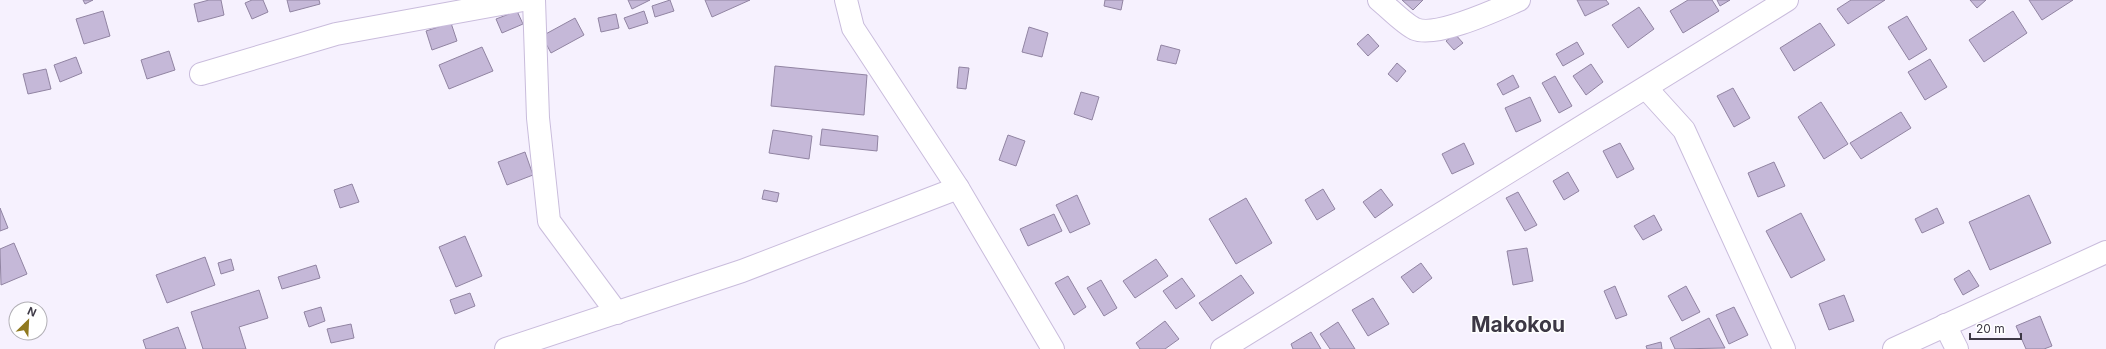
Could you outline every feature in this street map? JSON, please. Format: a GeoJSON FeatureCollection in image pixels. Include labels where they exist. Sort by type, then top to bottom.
{"type":"FeatureCollection","features":[{"type":"Feature","properties":{"kind":"street"},"geometry":{"type":"LineString","coordinates":[[201,74],[336,34],[523,0]]}},
{"type":"Feature","properties":{"kind":"street"},"geometry":{"type":"LineString","coordinates":[[534,0],[538,118],[548,221],[618,313]]}},
{"type":"Feature","properties":{"kind":"street"},"geometry":{"type":"LineString","coordinates":[[846,0],[853,28],[958,188],[1053,349]]}},
{"type":"Feature","properties":{"kind":"street"},"geometry":{"type":"LineString","coordinates":[[1379,0],[1415,29],[1424,30],[1478,18],[1519,0]]}},
{"type":"Feature","properties":{"kind":"street"},"geometry":{"type":"LineString","coordinates":[[1222,349],[1646,88],[1763,6],[1787,0]]}},
{"type":"Feature","properties":{"kind":"street"},"geometry":{"type":"LineString","coordinates":[[1646,88],[1684,130],[1784,349]]}},
{"type":"Feature","properties":{"kind":"street"},"geometry":{"type":"LineString","coordinates":[[506,349],[742,271],[958,188]]}},
{"type":"Feature","properties":{"kind":"street"},"geometry":{"type":"LineString","coordinates":[[1894,349],[2106,252]]}},
{"type":"Feature","properties":{"kind":"street"},"geometry":{"type":"LineString","coordinates":[[1945,325],[1957,349]]}},
{"type":"Feature","properties":{"kind":"building"},"geometry":{"type":"Polygon","coordinates":[[[83,0],[93,0],[85,4],[83,0]]]}},
{"type":"Feature","properties":{"kind":"building"},"geometry":{"type":"Polygon","coordinates":[[[209,0],[221,0],[224,15],[198,22],[194,4],[209,0]]]}},
{"type":"Feature","properties":{"kind":"building"},"geometry":{"type":"Polygon","coordinates":[[[252,0],[263,0],[268,12],[252,19],[245,3],[252,0]]]}},
{"type":"Feature","properties":{"kind":"building"},"geometry":{"type":"Polygon","coordinates":[[[287,0],[319,0],[320,4],[290,12],[287,0]]]}},
{"type":"Feature","properties":{"kind":"building"},"geometry":{"type":"Polygon","coordinates":[[[628,0],[650,0],[632,9],[628,0]]]}},
{"type":"Feature","properties":{"kind":"building"},"geometry":{"type":"Polygon","coordinates":[[[670,0],[674,11],[655,17],[652,6],[670,0]]]}},
{"type":"Feature","properties":{"kind":"building"},"geometry":{"type":"Polygon","coordinates":[[[705,0],[750,0],[712,17],[705,0]]]}},
{"type":"Feature","properties":{"kind":"building"},"geometry":{"type":"Polygon","coordinates":[[[1105,0],[1123,0],[1121,10],[1104,6],[1105,0]]]}},
{"type":"Feature","properties":{"kind":"building"},"geometry":{"type":"Polygon","coordinates":[[[1402,0],[1423,0],[1413,10],[1402,0]]]}},
{"type":"Feature","properties":{"kind":"building"},"geometry":{"type":"Polygon","coordinates":[[[1577,0],[1606,0],[1609,4],[1585,16],[1577,0]]]}},
{"type":"Feature","properties":{"kind":"building"},"geometry":{"type":"Polygon","coordinates":[[[1688,0],[1712,0],[1719,11],[1683,33],[1670,11],[1688,0]]]}},
{"type":"Feature","properties":{"kind":"building"},"geometry":{"type":"Polygon","coordinates":[[[1717,0],[1730,0],[1720,6],[1717,0]]]}},
{"type":"Feature","properties":{"kind":"building"},"geometry":{"type":"Polygon","coordinates":[[[1851,0],[1885,0],[1848,24],[1837,9],[1851,0]]]}},
{"type":"Feature","properties":{"kind":"building"},"geometry":{"type":"Polygon","coordinates":[[[1970,0],[1986,0],[1977,8],[1970,0]]]}},
{"type":"Feature","properties":{"kind":"building"},"geometry":{"type":"Polygon","coordinates":[[[2029,0],[2073,0],[2042,20],[2029,0]]]}},
{"type":"Feature","properties":{"kind":"building"},"geometry":{"type":"Polygon","coordinates":[[[1639,7],[1654,29],[1628,48],[1612,25],[1639,7]]]}},
{"type":"Feature","properties":{"kind":"building"},"geometry":{"type":"Polygon","coordinates":[[[103,11],[110,36],[84,44],[76,19],[103,11]]]}},
{"type":"Feature","properties":{"kind":"building"},"geometry":{"type":"Polygon","coordinates":[[[517,11],[523,24],[502,33],[496,19],[517,11]]]}},
{"type":"Feature","properties":{"kind":"building"},"geometry":{"type":"Polygon","coordinates":[[[644,11],[648,23],[629,29],[624,18],[644,11]]]}},
{"type":"Feature","properties":{"kind":"building"},"geometry":{"type":"Polygon","coordinates":[[[2013,11],[2027,33],[1984,62],[1969,40],[2013,11]]]}},
{"type":"Feature","properties":{"kind":"building"},"geometry":{"type":"Polygon","coordinates":[[[616,14],[619,28],[601,32],[598,18],[616,14]]]}},
{"type":"Feature","properties":{"kind":"building"},"geometry":{"type":"Polygon","coordinates":[[[1907,16],[1927,49],[1909,60],[1888,27],[1907,16]]]}},
{"type":"Feature","properties":{"kind":"building"},"geometry":{"type":"Polygon","coordinates":[[[575,18],[584,35],[551,53],[542,36],[575,18]]]}},
{"type":"Feature","properties":{"kind":"building"},"geometry":{"type":"Polygon","coordinates":[[[451,23],[457,41],[432,50],[426,31],[451,23]]]}},
{"type":"Feature","properties":{"kind":"building"},"geometry":{"type":"Polygon","coordinates":[[[1820,23],[1835,45],[1794,71],[1780,48],[1820,23]]]}},
{"type":"Feature","properties":{"kind":"building"},"geometry":{"type":"Polygon","coordinates":[[[1029,27],[1048,33],[1042,57],[1022,52],[1029,27]]]}},
{"type":"Feature","properties":{"kind":"building"},"geometry":{"type":"Polygon","coordinates":[[[1368,34],[1379,46],[1368,56],[1357,44],[1368,34]]]}},
{"type":"Feature","properties":{"kind":"building"},"geometry":{"type":"Polygon","coordinates":[[[1455,34],[1463,43],[1454,50],[1446,41],[1455,34]]]}},
{"type":"Feature","properties":{"kind":"building"},"geometry":{"type":"Polygon","coordinates":[[[1577,42],[1584,54],[1563,66],[1556,54],[1577,42]]]}},
{"type":"Feature","properties":{"kind":"building"},"geometry":{"type":"Polygon","coordinates":[[[1161,45],[1180,50],[1176,64],[1157,60],[1161,45]]]}},
{"type":"Feature","properties":{"kind":"building"},"geometry":{"type":"Polygon","coordinates":[[[482,47],[493,71],[449,89],[439,65],[482,47]]]}},
{"type":"Feature","properties":{"kind":"building"},"geometry":{"type":"Polygon","coordinates":[[[169,51],[175,70],[147,79],[141,60],[169,51]]]}},
{"type":"Feature","properties":{"kind":"building"},"geometry":{"type":"Polygon","coordinates":[[[76,57],[82,73],[60,82],[54,65],[76,57]]]}},
{"type":"Feature","properties":{"kind":"building"},"geometry":{"type":"Polygon","coordinates":[[[1930,59],[1947,87],[1925,100],[1908,72],[1930,59]]]}},
{"type":"Feature","properties":{"kind":"building"},"geometry":{"type":"Polygon","coordinates":[[[1397,63],[1406,71],[1397,82],[1388,74],[1397,63]]]}},
{"type":"Feature","properties":{"kind":"building"},"geometry":{"type":"Polygon","coordinates":[[[1591,64],[1603,82],[1586,95],[1573,76],[1591,64]]]}},
{"type":"Feature","properties":{"kind":"building"},"geometry":{"type":"Polygon","coordinates":[[[775,66],[867,75],[864,115],[771,106],[775,66]]]}},
{"type":"Feature","properties":{"kind":"building"},"geometry":{"type":"Polygon","coordinates":[[[959,67],[969,68],[966,89],[957,88],[959,67]]]}},
{"type":"Feature","properties":{"kind":"building"},"geometry":{"type":"Polygon","coordinates":[[[46,69],[51,89],[28,94],[23,74],[46,69]]]}},
{"type":"Feature","properties":{"kind":"building"},"geometry":{"type":"Polygon","coordinates":[[[1513,75],[1519,87],[1503,95],[1497,84],[1513,75]]]}},
{"type":"Feature","properties":{"kind":"building"},"geometry":{"type":"Polygon","coordinates":[[[1555,76],[1572,106],[1559,113],[1542,83],[1555,76]]]}},
{"type":"Feature","properties":{"kind":"building"},"geometry":{"type":"Polygon","coordinates":[[[1733,88],[1750,118],[1734,127],[1717,96],[1733,88]]]}},
{"type":"Feature","properties":{"kind":"building"},"geometry":{"type":"Polygon","coordinates":[[[1081,92],[1099,97],[1092,120],[1074,114],[1081,92]]]}},
{"type":"Feature","properties":{"kind":"building"},"geometry":{"type":"Polygon","coordinates":[[[1530,97],[1541,121],[1516,132],[1505,108],[1530,97]]]}},
{"type":"Feature","properties":{"kind":"building"},"geometry":{"type":"Polygon","coordinates":[[[1821,102],[1848,144],[1824,159],[1798,117],[1821,102]]]}},
{"type":"Feature","properties":{"kind":"building"},"geometry":{"type":"Polygon","coordinates":[[[1901,112],[1911,128],[1861,159],[1850,143],[1901,112]]]}},
{"type":"Feature","properties":{"kind":"building"},"geometry":{"type":"Polygon","coordinates":[[[822,129],[878,136],[877,151],[820,145],[822,129]]]}},
{"type":"Feature","properties":{"kind":"building"},"geometry":{"type":"Polygon","coordinates":[[[773,130],[812,136],[809,159],[769,153],[773,130]]]}},
{"type":"Feature","properties":{"kind":"building"},"geometry":{"type":"Polygon","coordinates":[[[1008,135],[1025,141],[1016,166],[999,160],[1008,135]]]}},
{"type":"Feature","properties":{"kind":"building"},"geometry":{"type":"Polygon","coordinates":[[[1464,143],[1474,164],[1452,174],[1442,154],[1464,143]]]}},
{"type":"Feature","properties":{"kind":"building"},"geometry":{"type":"Polygon","coordinates":[[[1620,143],[1634,169],[1617,178],[1603,151],[1620,143]]]}},
{"type":"Feature","properties":{"kind":"building"},"geometry":{"type":"Polygon","coordinates":[[[525,152],[533,175],[507,185],[498,162],[525,152]]]}},
{"type":"Feature","properties":{"kind":"building"},"geometry":{"type":"Polygon","coordinates":[[[1774,162],[1785,186],[1758,197],[1748,173],[1774,162]]]}},
{"type":"Feature","properties":{"kind":"building"},"geometry":{"type":"Polygon","coordinates":[[[1568,172],[1579,191],[1564,200],[1553,181],[1568,172]]]}},
{"type":"Feature","properties":{"kind":"building"},"geometry":{"type":"Polygon","coordinates":[[[352,184],[359,202],[340,208],[334,190],[352,184]]]}},
{"type":"Feature","properties":{"kind":"building"},"geometry":{"type":"Polygon","coordinates":[[[1323,189],[1335,209],[1317,220],[1305,200],[1323,189]]]}},
{"type":"Feature","properties":{"kind":"building"},"geometry":{"type":"Polygon","coordinates":[[[1381,189],[1393,205],[1375,218],[1363,202],[1381,189]]]}},
{"type":"Feature","properties":{"kind":"building"},"geometry":{"type":"Polygon","coordinates":[[[764,190],[779,193],[777,202],[762,199],[764,190]]]}},
{"type":"Feature","properties":{"kind":"building"},"geometry":{"type":"Polygon","coordinates":[[[1518,192],[1537,225],[1525,231],[1506,198],[1518,192]]]}},
{"type":"Feature","properties":{"kind":"building"},"geometry":{"type":"Polygon","coordinates":[[[1077,195],[1090,224],[1070,233],[1056,205],[1077,195]]]}},
{"type":"Feature","properties":{"kind":"building"},"geometry":{"type":"Polygon","coordinates":[[[2029,195],[2051,243],[1990,270],[1969,222],[2029,195]]]}},
{"type":"Feature","properties":{"kind":"building"},"geometry":{"type":"Polygon","coordinates":[[[1246,198],[1272,243],[1236,264],[1209,219],[1246,198]]]}},
{"type":"Feature","properties":{"kind":"building"},"geometry":{"type":"Polygon","coordinates":[[[0,208],[8,228],[0,231],[0,208]]]}},
{"type":"Feature","properties":{"kind":"building"},"geometry":{"type":"Polygon","coordinates":[[[1937,208],[1944,223],[1922,233],[1915,219],[1937,208]]]}},
{"type":"Feature","properties":{"kind":"building"},"geometry":{"type":"Polygon","coordinates":[[[1801,213],[1825,260],[1791,278],[1766,231],[1801,213]]]}},
{"type":"Feature","properties":{"kind":"building"},"geometry":{"type":"Polygon","coordinates":[[[1054,214],[1062,231],[1028,246],[1020,229],[1054,214]]]}},
{"type":"Feature","properties":{"kind":"building"},"geometry":{"type":"Polygon","coordinates":[[[1654,215],[1662,230],[1643,240],[1634,226],[1654,215]]]}},
{"type":"Feature","properties":{"kind":"building"},"geometry":{"type":"Polygon","coordinates":[[[465,236],[482,276],[456,287],[439,247],[465,236]]]}},
{"type":"Feature","properties":{"kind":"building"},"geometry":{"type":"Polygon","coordinates":[[[14,243],[27,274],[1,285],[0,249],[14,243]]]}},
{"type":"Feature","properties":{"kind":"building"},"geometry":{"type":"Polygon","coordinates":[[[1527,248],[1533,281],[1513,285],[1507,251],[1527,248]]]}},
{"type":"Feature","properties":{"kind":"building"},"geometry":{"type":"Polygon","coordinates":[[[205,257],[215,285],[167,303],[156,275],[205,257]]]}},
{"type":"Feature","properties":{"kind":"building"},"geometry":{"type":"Polygon","coordinates":[[[231,259],[234,270],[221,274],[218,263],[231,259]]]}},
{"type":"Feature","properties":{"kind":"building"},"geometry":{"type":"Polygon","coordinates":[[[1156,259],[1168,276],[1135,298],[1123,281],[1156,259]]]}},
{"type":"Feature","properties":{"kind":"building"},"geometry":{"type":"Polygon","coordinates":[[[1421,263],[1432,278],[1413,293],[1401,277],[1421,263]]]}},
{"type":"Feature","properties":{"kind":"building"},"geometry":{"type":"Polygon","coordinates":[[[316,265],[320,278],[282,289],[278,277],[316,265]]]}},
{"type":"Feature","properties":{"kind":"building"},"geometry":{"type":"Polygon","coordinates":[[[1969,270],[1979,286],[1963,295],[1954,279],[1969,270]]]}},
{"type":"Feature","properties":{"kind":"building"},"geometry":{"type":"Polygon","coordinates":[[[1241,275],[1254,293],[1212,321],[1199,303],[1241,275]]]}},
{"type":"Feature","properties":{"kind":"building"},"geometry":{"type":"Polygon","coordinates":[[[1068,276],[1086,307],[1074,315],[1055,283],[1068,276]]]}},
{"type":"Feature","properties":{"kind":"building"},"geometry":{"type":"Polygon","coordinates":[[[1182,278],[1195,296],[1176,309],[1163,291],[1182,278]]]}},
{"type":"Feature","properties":{"kind":"building"},"geometry":{"type":"Polygon","coordinates":[[[1101,280],[1117,308],[1104,316],[1087,288],[1101,280]]]}},
{"type":"Feature","properties":{"kind":"building"},"geometry":{"type":"Polygon","coordinates":[[[1615,286],[1627,315],[1616,319],[1604,291],[1615,286]]]}},
{"type":"Feature","properties":{"kind":"building"},"geometry":{"type":"Polygon","coordinates":[[[1686,286],[1700,312],[1682,321],[1668,296],[1686,286]]]}},
{"type":"Feature","properties":{"kind":"building"},"geometry":{"type":"Polygon","coordinates":[[[259,290],[268,318],[239,327],[246,349],[203,349],[191,312],[259,290]]]}},
{"type":"Feature","properties":{"kind":"building"},"geometry":{"type":"Polygon","coordinates":[[[470,293],[475,306],[455,314],[450,300],[470,293]]]}},
{"type":"Feature","properties":{"kind":"building"},"geometry":{"type":"Polygon","coordinates":[[[1844,295],[1854,321],[1829,330],[1819,304],[1844,295]]]}},
{"type":"Feature","properties":{"kind":"building"},"geometry":{"type":"Polygon","coordinates":[[[1373,298],[1389,324],[1368,336],[1352,310],[1373,298]]]}},
{"type":"Feature","properties":{"kind":"building"},"geometry":{"type":"Polygon","coordinates":[[[321,307],[325,321],[309,327],[304,312],[321,307]]]}},
{"type":"Feature","properties":{"kind":"building"},"geometry":{"type":"Polygon","coordinates":[[[1734,307],[1748,335],[1729,344],[1716,315],[1734,307]]]}},
{"type":"Feature","properties":{"kind":"building"},"geometry":{"type":"Polygon","coordinates":[[[2040,316],[2052,346],[2044,349],[2026,349],[2016,326],[2040,316]]]}},
{"type":"Feature","properties":{"kind":"building"},"geometry":{"type":"Polygon","coordinates":[[[1709,318],[1725,348],[1675,349],[1670,338],[1709,318]]]}},
{"type":"Feature","properties":{"kind":"building"},"geometry":{"type":"Polygon","coordinates":[[[1165,321],[1179,339],[1165,349],[1140,349],[1136,343],[1165,321]]]}},
{"type":"Feature","properties":{"kind":"building"},"geometry":{"type":"Polygon","coordinates":[[[1338,322],[1355,349],[1330,349],[1320,334],[1338,322]]]}},
{"type":"Feature","properties":{"kind":"building"},"geometry":{"type":"Polygon","coordinates":[[[351,324],[354,338],[331,343],[327,329],[351,324]]]}},
{"type":"Feature","properties":{"kind":"building"},"geometry":{"type":"Polygon","coordinates":[[[178,327],[186,349],[146,349],[143,340],[178,327]]]}},
{"type":"Feature","properties":{"kind":"building"},"geometry":{"type":"Polygon","coordinates":[[[1311,332],[1321,349],[1293,349],[1291,344],[1311,332]]]}},
{"type":"Feature","properties":{"kind":"building"},"geometry":{"type":"Polygon","coordinates":[[[1661,342],[1662,349],[1647,349],[1646,346],[1661,342]]]}},
{"type":"Feature","properties":{"kind":"district","name":"Makokou"},"geometry":{"type":"Point","coordinates":[1518,324]}}]}
